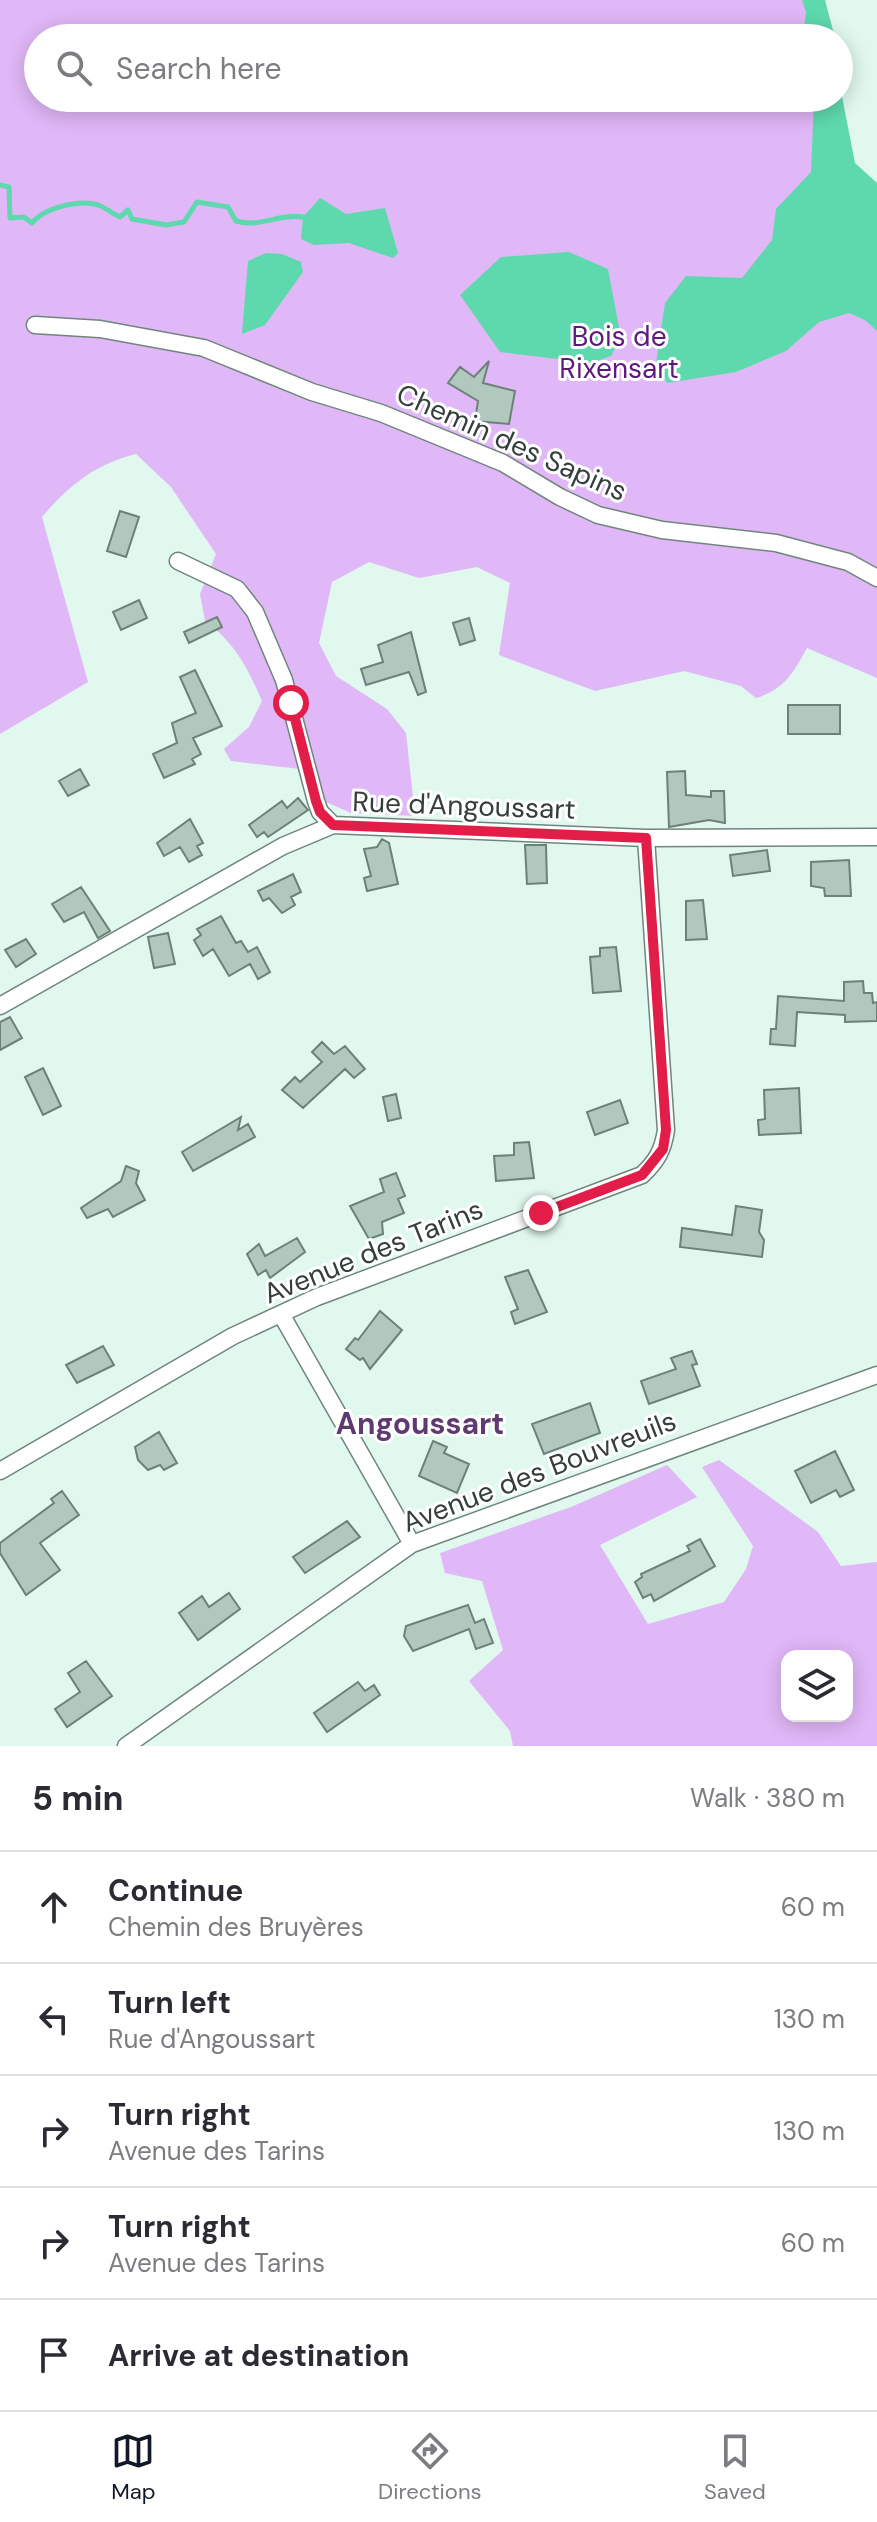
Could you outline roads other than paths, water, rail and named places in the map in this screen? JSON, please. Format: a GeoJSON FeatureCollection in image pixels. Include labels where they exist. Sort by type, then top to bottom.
{"type":"FeatureCollection","features":[{"type":"Feature","properties":{"kind":"street","name":"Chemin des Sapins"},"geometry":{"type":"LineString","coordinates":[[35,325],[100,329],[204,348],[312,392],[381,413],[503,463],[560,497],[598,515],[662,530],[776,543],[848,562],[877,578]]}},
{"type":"Feature","properties":{"kind":"street"},"geometry":{"type":"LineString","coordinates":[[178,561],[224,581],[251,605],[284,680],[320,812],[333,825]]}},
{"type":"Feature","properties":{"kind":"street","name":"Rue d'Angoussart"},"geometry":{"type":"LineString","coordinates":[[0,1006],[283,846],[333,825],[646,838],[877,837]]}},
{"type":"Feature","properties":{"kind":"street","name":"Avenue des Tarins"},"geometry":{"type":"LineString","coordinates":[[0,1471],[233,1336],[317,1297],[642,1175],[655,1163],[663,1149],[666,1130],[646,838]]}},
{"type":"Feature","properties":{"kind":"street"},"geometry":{"type":"LineString","coordinates":[[281,1314],[412,1544]]}},
{"type":"Feature","properties":{"kind":"street","name":"Avenue des Bouvreuils"},"geometry":{"type":"LineString","coordinates":[[126,1746],[412,1544],[877,1375]]}},
{"type":"Feature","properties":{"kind":"waterway"},"geometry":{"type":"LineString","coordinates":[[0,185],[9,187],[10,218],[24,217],[32,223],[53,209],[81,203],[98,205],[120,217],[128,210],[132,219],[166,225],[184,222],[197,202],[228,207],[236,221],[245,223],[303,217]]}},
{"type":"Feature","properties":{"kind":"district","name":"Angoussart"},"geometry":{"type":"Point","coordinates":[420,1424]}},
{"type":"Feature","properties":{"kind":"park label","name":"Bois de Rixensart"},"geometry":{"type":"Point","coordinates":[619,352]}}]}
